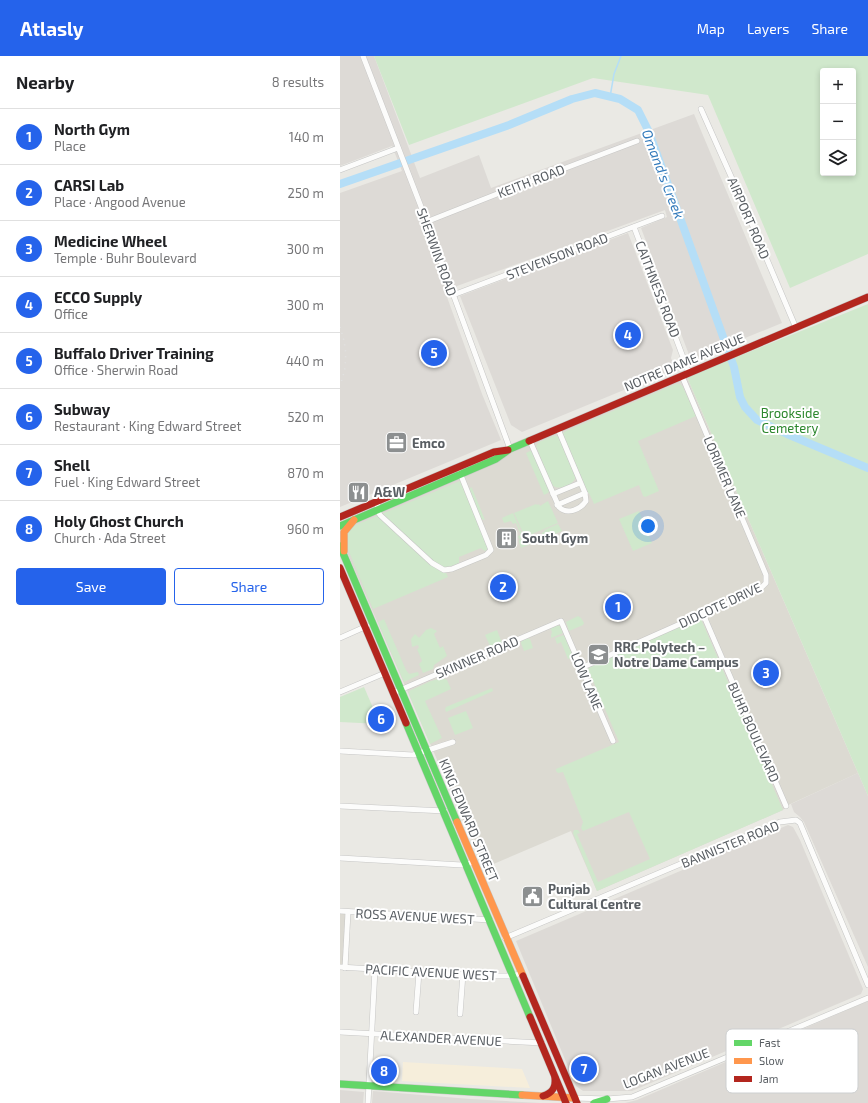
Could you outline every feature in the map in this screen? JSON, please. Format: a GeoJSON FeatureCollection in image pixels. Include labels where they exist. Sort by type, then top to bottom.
{"type":"FeatureCollection","features":[{"type":"Feature","properties":{"kind":"main road","name":"NOTRE DAME AVENUE"},"geometry":{"type":"LineString","coordinates":[[340,517],[378,501],[496,459],[510,449],[868,297]]}},
{"type":"Feature","properties":{"kind":"main road","name":"NOTRE DAME AVENUE"},"geometry":{"type":"LineString","coordinates":[[340,526],[377,510],[437,480]]}},
{"type":"Feature","properties":{"kind":"main road"},"geometry":{"type":"LineString","coordinates":[[343,554],[344,532],[354,520]]}},
{"type":"Feature","properties":{"kind":"main road","name":"KING EDWARD STREET"},"geometry":{"type":"LineString","coordinates":[[340,546],[576,1101]]}},
{"type":"Feature","properties":{"kind":"main road","name":"KING EDWARD STREET"},"geometry":{"type":"LineString","coordinates":[[340,568],[342,580],[385,673],[565,1100]]}},
{"type":"Feature","properties":{"kind":"main road"},"geometry":{"type":"LineString","coordinates":[[543,1096],[549,1094],[554,1089],[556,1085],[555,1075]]}},
{"type":"Feature","properties":{"kind":"main road","name":"LOGAN AVENUE"},"geometry":{"type":"LineString","coordinates":[[340,1084],[543,1096],[576,1101]]}},
{"type":"Feature","properties":{"kind":"main road"},"geometry":{"type":"LineString","coordinates":[[594,1103],[607,1099]]}},
{"type":"Feature","properties":{"kind":"street","name":"SHERWIN ROAD"},"geometry":{"type":"LineString","coordinates":[[363,56],[510,449]]}},
{"type":"Feature","properties":{"kind":"street","name":"AIRPORT ROAD"},"geometry":{"type":"LineString","coordinates":[[701,109],[796,328]]}},
{"type":"Feature","properties":{"kind":"street","name":"KEITH ROAD"},"geometry":{"type":"LineString","coordinates":[[426,222],[636,141]]}},
{"type":"Feature","properties":{"kind":"street"},"geometry":{"type":"LineString","coordinates":[[340,170],[398,148]]}},
{"type":"Feature","properties":{"kind":"street","name":"STEVENSON ROAD"},"geometry":{"type":"LineString","coordinates":[[453,295],[662,216]]}},
{"type":"Feature","properties":{"kind":"street","name":"CAITHNESS ROAD"},"geometry":{"type":"LineString","coordinates":[[634,227],[689,373]]}},
{"type":"Feature","properties":{"kind":"street","name":"LORIMER LANE"},"geometry":{"type":"LineString","coordinates":[[682,376],[767,578]]}},
{"type":"Feature","properties":{"kind":"street"},"geometry":{"type":"LineString","coordinates":[[530,441],[557,505],[563,511],[568,512],[580,507],[586,498],[585,493],[558,429]]}},
{"type":"Feature","properties":{"kind":"street"},"geometry":{"type":"LineString","coordinates":[[378,501],[377,510],[380,515],[432,563],[444,570],[452,570],[486,555],[491,550],[459,471]]}},
{"type":"Feature","properties":{"kind":"street"},"geometry":{"type":"LineString","coordinates":[[553,494],[580,482]]}},
{"type":"Feature","properties":{"kind":"street"},"geometry":{"type":"LineString","coordinates":[[557,505],[585,493]]}},
{"type":"Feature","properties":{"kind":"street"},"geometry":{"type":"LineString","coordinates":[[342,580],[353,576]]}},
{"type":"Feature","properties":{"kind":"street","name":"DIDCOTE DRIVE"},"geometry":{"type":"LineString","coordinates":[[581,668],[761,588],[766,583],[767,578]]}},
{"type":"Feature","properties":{"kind":"street","name":"BUHR BOULEVARD"},"geometry":{"type":"LineString","coordinates":[[703,614],[786,806]]}},
{"type":"Feature","properties":{"kind":"street","name":"LOW LANE"},"geometry":{"type":"LineString","coordinates":[[561,621],[613,742]]}},
{"type":"Feature","properties":{"kind":"street","name":"SKINNER ROAD"},"geometry":{"type":"LineString","coordinates":[[393,693],[561,621]]}},
{"type":"Feature","properties":{"kind":"street"},"geometry":{"type":"LineString","coordinates":[[340,638],[373,624]]}},
{"type":"Feature","properties":{"kind":"street"},"geometry":{"type":"LineString","coordinates":[[340,692],[385,673]]}},
{"type":"Feature","properties":{"kind":"street"},"geometry":{"type":"LineString","coordinates":[[340,751],[413,755],[453,742]]}},
{"type":"Feature","properties":{"kind":"street"},"geometry":{"type":"LineString","coordinates":[[340,806],[443,812],[452,808]]}},
{"type":"Feature","properties":{"kind":"street","name":"BANNISTER ROAD"},"geometry":{"type":"LineString","coordinates":[[499,941],[780,822],[796,820],[800,823],[868,985]]}},
{"type":"Feature","properties":{"kind":"street"},"geometry":{"type":"LineString","coordinates":[[340,858],[466,865],[474,862]]}},
{"type":"Feature","properties":{"kind":"street","name":"ROSS AVENUE WEST"},"geometry":{"type":"LineString","coordinates":[[340,911],[490,920]]}},
{"type":"Feature","properties":{"kind":"street"},"geometry":{"type":"LineString","coordinates":[[343,968],[348,912]]}},
{"type":"Feature","properties":{"kind":"street","name":"PACIFIC AVENUE WEST"},"geometry":{"type":"LineString","coordinates":[[343,968],[513,976],[521,973]]}},
{"type":"Feature","properties":{"kind":"street"},"geometry":{"type":"LineString","coordinates":[[368,1103],[375,969]]}},
{"type":"Feature","properties":{"kind":"street"},"geometry":{"type":"LineString","coordinates":[[416,1012],[419,972]]}},
{"type":"Feature","properties":{"kind":"street"},"geometry":{"type":"LineString","coordinates":[[460,1014],[463,974]]}},
{"type":"Feature","properties":{"kind":"street","name":"LOGAN AVENUE"},"geometry":{"type":"LineString","coordinates":[[794,1029],[868,998]]}},
{"type":"Feature","properties":{"kind":"street","name":"ALEXANDER AVENUE"},"geometry":{"type":"LineString","coordinates":[[340,1032],[542,1044]]}},
{"type":"Feature","properties":{"kind":"street","name":"LOGAN AVENUE"},"geometry":{"type":"LineString","coordinates":[[576,1101],[632,1097],[726,1058]]}},
{"type":"Feature","properties":{"kind":"shaded area"},"geometry":{"type":"Polygon","coordinates":[[[340,56],[374,56],[420,178],[479,155],[491,188],[694,114],[782,323],[691,360],[641,228],[667,217],[665,210],[457,286],[447,297],[482,394],[501,440],[340,507],[340,193],[402,171],[392,146],[340,166],[340,56]]]}},
{"type":"Feature","properties":{"kind":"shaded area"},"geometry":{"type":"Polygon","coordinates":[[[628,233],[673,350],[671,358],[673,363],[670,371],[522,432],[511,425],[460,296],[628,233]]]}},
{"type":"Feature","properties":{"kind":"shaded area","name":"RRC Polytech – Notre Dame Campus"},"geometry":{"type":"Polygon","coordinates":[[[687,377],[858,773],[786,806],[783,810],[597,891],[571,831],[484,868],[340,536],[342,529],[493,464],[517,449],[687,377]]]}},
{"type":"Feature","properties":{"kind":"shaded area"},"geometry":{"type":"Polygon","coordinates":[[[858,773],[868,796],[868,967],[804,822],[794,812],[791,804],[858,773]]]}},
{"type":"Feature","properties":{"kind":"shaded area"},"geometry":{"type":"Polygon","coordinates":[[[788,825],[793,827],[800,840],[863,989],[861,994],[778,1029],[726,1029],[726,1051],[632,1091],[583,1091],[576,1086],[516,941],[788,825]]]}},
{"type":"Feature","properties":{"kind":"shaded area"},"geometry":{"type":"Polygon","coordinates":[[[340,913],[346,913],[343,964],[340,964],[340,913]]]}},
{"type":"Feature","properties":{"kind":"shaded area"},"geometry":{"type":"Polygon","coordinates":[[[868,1001],[868,1103],[625,1103],[637,1100],[726,1062],[726,1093],[858,1093],[858,1029],[803,1029],[868,1001]]]}},
{"type":"Feature","properties":{"kind":"shaded area"},"geometry":{"type":"Polygon","coordinates":[[[403,1062],[522,1069],[530,1088],[402,1081],[403,1062]]]}},
{"type":"Feature","properties":{"kind":"shaded area"},"geometry":{"type":"Polygon","coordinates":[[[340,1090],[364,1092],[363,1103],[340,1103],[340,1090]]]}},
{"type":"Feature","properties":{"kind":"shaded area"},"geometry":{"type":"Polygon","coordinates":[[[373,1091],[470,1099],[540,1103],[372,1103],[373,1091]]]}},
{"type":"Feature","properties":{"kind":"green space"},"geometry":{"type":"Polygon","coordinates":[[[374,56],[868,56],[868,254],[790,288],[708,95],[593,78],[409,145],[374,56]]]}},
{"type":"Feature","properties":{"kind":"green space","name":"Brookside Cemetery"},"geometry":{"type":"Polygon","coordinates":[[[868,304],[868,796],[687,377],[868,304]]]}},
{"type":"Feature","properties":{"kind":"green space"},"geometry":{"type":"Polygon","coordinates":[[[676,384],[680,384],[683,387],[696,416],[638,441],[659,491],[645,497],[643,496],[639,485],[594,504],[563,433],[676,384]]]}},
{"type":"Feature","properties":{"kind":"green space"},"geometry":{"type":"Polygon","coordinates":[[[554,436],[559,438],[575,476],[573,482],[560,488],[551,484],[536,446],[539,442],[554,436]]]}},
{"type":"Feature","properties":{"kind":"green space"},"geometry":{"type":"Polygon","coordinates":[[[532,450],[549,491],[544,495],[526,453],[532,450]]]}},
{"type":"Feature","properties":{"kind":"green space"},"geometry":{"type":"Polygon","coordinates":[[[460,481],[488,547],[486,551],[481,548],[459,557],[459,563],[444,568],[448,577],[373,609],[342,535],[344,530],[460,481]]]}},
{"type":"Feature","properties":{"kind":"green space"},"geometry":{"type":"Polygon","coordinates":[[[471,487],[485,520],[481,519],[469,490],[471,487]]]}},
{"type":"Feature","properties":{"kind":"green space"},"geometry":{"type":"Polygon","coordinates":[[[548,501],[558,523],[525,537],[514,513],[536,504],[539,504],[540,506],[548,501]]]}},
{"type":"Feature","properties":{"kind":"green space"},"geometry":{"type":"Polygon","coordinates":[[[639,511],[652,543],[633,551],[619,519],[639,511]]]}},
{"type":"Feature","properties":{"kind":"green space"},"geometry":{"type":"Polygon","coordinates":[[[513,513],[523,536],[519,539],[518,536],[521,535],[516,523],[513,524],[511,521],[504,523],[502,518],[513,513]]]}},
{"type":"Feature","properties":{"kind":"green space"},"geometry":{"type":"Polygon","coordinates":[[[558,524],[562,531],[521,548],[519,540],[532,535],[536,535],[537,538],[542,537],[542,533],[545,531],[544,530],[558,524]]]}},
{"type":"Feature","properties":{"kind":"green space"},"geometry":{"type":"Polygon","coordinates":[[[578,616],[584,623],[583,625],[569,631],[566,622],[578,616]]]}},
{"type":"Feature","properties":{"kind":"green space"},"geometry":{"type":"Polygon","coordinates":[[[697,618],[701,619],[783,810],[597,891],[573,833],[574,830],[578,830],[580,833],[577,834],[598,882],[650,859],[629,812],[583,831],[581,828],[583,822],[563,772],[558,773],[556,771],[556,769],[619,742],[588,669],[697,618]]]}},
{"type":"Feature","properties":{"kind":"green space"},"geometry":{"type":"Polygon","coordinates":[[[384,619],[406,670],[409,674],[418,672],[419,675],[404,682],[378,622],[384,619]]]}},
{"type":"Feature","properties":{"kind":"green space"},"geometry":{"type":"Polygon","coordinates":[[[556,625],[560,626],[563,633],[551,638],[552,632],[550,628],[556,625]]]}},
{"type":"Feature","properties":{"kind":"green space"},"geometry":{"type":"Polygon","coordinates":[[[431,628],[437,631],[434,634],[440,648],[443,646],[447,656],[434,665],[433,669],[423,673],[419,664],[422,661],[417,649],[419,648],[418,645],[412,647],[411,639],[415,634],[419,638],[426,630],[431,628]]]}},
{"type":"Feature","properties":{"kind":"green space"},"geometry":{"type":"Polygon","coordinates":[[[497,630],[502,643],[491,648],[485,635],[497,630]]]}},
{"type":"Feature","properties":{"kind":"green space"},"geometry":{"type":"Polygon","coordinates":[[[564,635],[579,670],[577,671],[571,658],[568,659],[561,642],[557,644],[555,638],[564,635]]]}},
{"type":"Feature","properties":{"kind":"green space"},"geometry":{"type":"Polygon","coordinates":[[[527,638],[530,639],[533,648],[524,651],[521,643],[522,640],[527,638]]]}},
{"type":"Feature","properties":{"kind":"green space"},"geometry":{"type":"Polygon","coordinates":[[[442,678],[447,680],[451,689],[425,701],[442,738],[430,744],[409,691],[431,681],[442,678]]]}},
{"type":"Feature","properties":{"kind":"green space"},"geometry":{"type":"Polygon","coordinates":[[[364,687],[380,724],[340,722],[340,697],[364,687]]]}},
{"type":"Feature","properties":{"kind":"green space"},"geometry":{"type":"Polygon","coordinates":[[[492,688],[493,691],[446,712],[446,707],[492,688]]]}},
{"type":"Feature","properties":{"kind":"green space"},"geometry":{"type":"Polygon","coordinates":[[[466,711],[473,728],[455,735],[448,718],[466,711]]]}},
{"type":"Feature","properties":{"kind":"waterway"},"geometry":{"type":"LineString","coordinates":[[610,97],[614,74],[621,56]]}},
{"type":"Feature","properties":{"kind":"waterway","name":"Omand's Creek"},"geometry":{"type":"LineString","coordinates":[[340,184],[509,125],[572,99],[595,93],[620,99],[638,110],[649,132],[734,367],[740,397],[745,407],[757,420],[868,468]]}},
{"type":"Feature","properties":{"kind":"railway"},"geometry":{"type":"LineString","coordinates":[[340,327],[346,356],[343,378],[340,385]]}},
{"type":"Feature","properties":{"kind":"traffic: fast"},"geometry":{"type":"LineString","coordinates":[[340,526],[496,459],[510,449],[529,441]]}},
{"type":"Feature","properties":{"kind":"traffic: fast"},"geometry":{"type":"LineString","coordinates":[[340,546],[457,822]]}},
{"type":"Feature","properties":{"kind":"traffic: fast"},"geometry":{"type":"LineString","coordinates":[[406,723],[530,1017]]}},
{"type":"Feature","properties":{"kind":"traffic: fast"},"geometry":{"type":"LineString","coordinates":[[340,1084],[522,1095]]}},
{"type":"Feature","properties":{"kind":"traffic: fast"},"geometry":{"type":"LineString","coordinates":[[594,1103],[607,1099]]}},
{"type":"Feature","properties":{"kind":"traffic: slow"},"geometry":{"type":"LineString","coordinates":[[344,551],[344,532],[354,520]]}},
{"type":"Feature","properties":{"kind":"traffic: slow"},"geometry":{"type":"LineString","coordinates":[[457,822],[523,976]]}},
{"type":"Feature","properties":{"kind":"traffic: slow"},"geometry":{"type":"LineString","coordinates":[[522,1095],[575,1098]]}},
{"type":"Feature","properties":{"kind":"traffic: jam"},"geometry":{"type":"LineString","coordinates":[[529,441],[868,297]]}},
{"type":"Feature","properties":{"kind":"traffic: jam"},"geometry":{"type":"LineString","coordinates":[[340,517],[494,452],[508,450]]}},
{"type":"Feature","properties":{"kind":"traffic: jam"},"geometry":{"type":"LineString","coordinates":[[340,568],[406,723]]}},
{"type":"Feature","properties":{"kind":"traffic: jam"},"geometry":{"type":"LineString","coordinates":[[523,976],[577,1103]]}},
{"type":"Feature","properties":{"kind":"traffic: jam"},"geometry":{"type":"LineString","coordinates":[[530,1017],[566,1103]]}},
{"type":"Feature","properties":{"kind":"traffic: jam"},"geometry":{"type":"LineString","coordinates":[[543,1096],[553,1090],[555,1078]]}},
{"type":"Feature","properties":{"kind":"place","name":"ECCO Supply"},"geometry":{"type":"Point","coordinates":[628,335]}},
{"type":"Feature","properties":{"kind":"place","name":"Buffalo Driver Training"},"geometry":{"type":"Point","coordinates":[434,353]}},
{"type":"Feature","properties":{"kind":"place","name":"Emco"},"geometry":{"type":"Point","coordinates":[397,443]}},
{"type":"Feature","properties":{"kind":"place","name":"A&W"},"geometry":{"type":"Point","coordinates":[358,492]}},
{"type":"Feature","properties":{"kind":"place","name":"South Gym"},"geometry":{"type":"Point","coordinates":[507,538]}},
{"type":"Feature","properties":{"kind":"place","name":"CARSI Lab"},"geometry":{"type":"Point","coordinates":[503,587]}},
{"type":"Feature","properties":{"kind":"place","name":"North Gym"},"geometry":{"type":"Point","coordinates":[618,607]}},
{"type":"Feature","properties":{"kind":"place","name":"RRC Polytech – Notre Dame Campus"},"geometry":{"type":"Point","coordinates":[599,654]}},
{"type":"Feature","properties":{"kind":"place","name":"Medicine Wheel"},"geometry":{"type":"Point","coordinates":[766,673]}},
{"type":"Feature","properties":{"kind":"place","name":"Subway"},"geometry":{"type":"Point","coordinates":[381,719]}},
{"type":"Feature","properties":{"kind":"place","name":"Punjab Cultural Centre"},"geometry":{"type":"Point","coordinates":[532,896]}},
{"type":"Feature","properties":{"kind":"place","name":"Shell"},"geometry":{"type":"Point","coordinates":[584,1069]}},
{"type":"Feature","properties":{"kind":"place","name":"Holy Ghost Church"},"geometry":{"type":"Point","coordinates":[384,1071]}}]}
